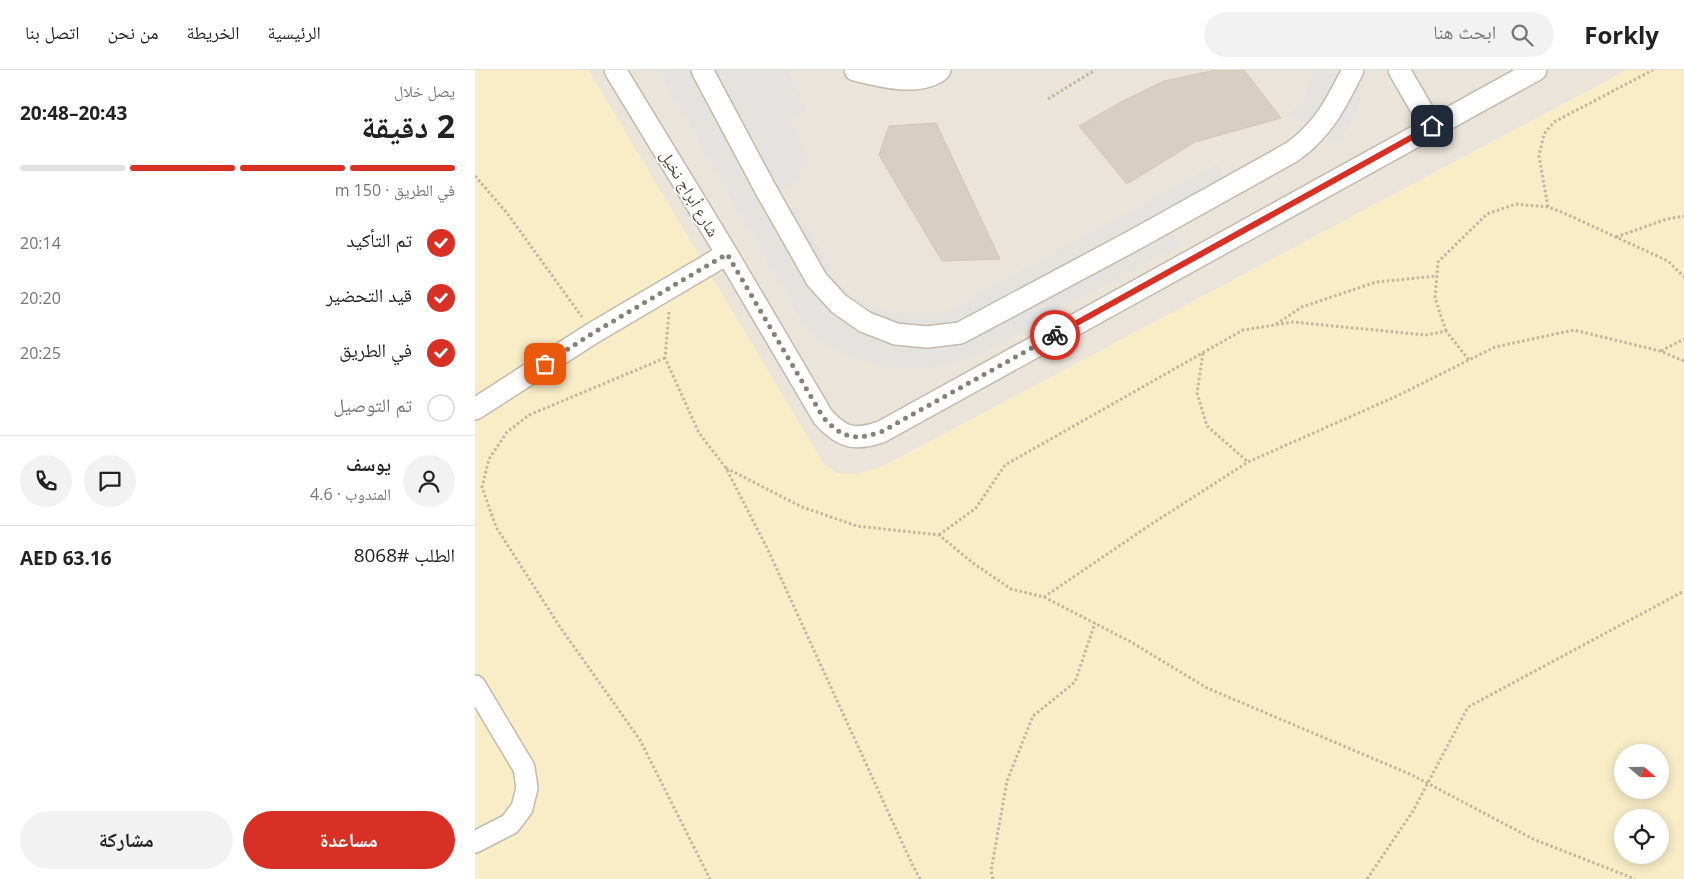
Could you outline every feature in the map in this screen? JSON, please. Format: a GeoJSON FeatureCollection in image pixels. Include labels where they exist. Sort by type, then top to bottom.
{"type":"FeatureCollection","features":[{"type":"Feature","properties":{"kind":"street","name":"شارع أبراج نخيل"},"geometry":{"type":"LineString","coordinates":[[615,70],[823,417],[834,429],[849,436],[865,437],[881,432],[1536,70]]}},
{"type":"Feature","properties":{"kind":"street"},"geometry":{"type":"LineString","coordinates":[[702,70],[765,190],[817,280],[839,304],[865,322],[896,334],[927,337],[960,333],[1136,239],[1292,152],[1309,139],[1325,122],[1353,70]]}},
{"type":"Feature","properties":{"kind":"street"},"geometry":{"type":"LineString","coordinates":[[855,70],[888,77],[921,79],[934,75],[940,70]]}},
{"type":"Feature","properties":{"kind":"street"},"geometry":{"type":"LineString","coordinates":[[1399,70],[1432,126]]}},
{"type":"Feature","properties":{"kind":"street"},"geometry":{"type":"LineString","coordinates":[[475,409],[593,333],[727,254]]}},
{"type":"Feature","properties":{"kind":"street"},"geometry":{"type":"LineString","coordinates":[[475,686],[525,768],[527,788],[522,808],[509,824],[475,842]]}},
{"type":"Feature","properties":{"kind":"path"},"geometry":{"type":"LineString","coordinates":[[1049,99],[1095,70]]}},
{"type":"Feature","properties":{"kind":"path"},"geometry":{"type":"LineString","coordinates":[[1548,207],[1539,156],[1544,134],[1555,122],[1653,70]]}},
{"type":"Feature","properties":{"kind":"path"},"geometry":{"type":"LineString","coordinates":[[475,176],[507,213],[593,333]]}},
{"type":"Feature","properties":{"kind":"path"},"geometry":{"type":"LineString","coordinates":[[1469,360],[1446,331],[1435,298],[1438,262],[1487,214],[1516,204],[1548,207],[1668,261],[1684,277]]}},
{"type":"Feature","properties":{"kind":"path"},"geometry":{"type":"LineString","coordinates":[[1616,237],[1667,219],[1684,216]]}},
{"type":"Feature","properties":{"kind":"path"},"geometry":{"type":"LineString","coordinates":[[1273,325],[1302,307],[1376,282],[1437,276]]}},
{"type":"Feature","properties":{"kind":"path"},"geometry":{"type":"LineString","coordinates":[[672,286],[665,358],[699,434],[726,468],[768,550],[920,879]]}},
{"type":"Feature","properties":{"kind":"path"},"geometry":{"type":"LineString","coordinates":[[939,535],[976,508],[1005,465],[1243,330],[1293,322],[1426,335],[1446,331]]}},
{"type":"Feature","properties":{"kind":"path"},"geometry":{"type":"LineString","coordinates":[[1044,597],[1150,525],[1248,462],[1397,396],[1495,347],[1574,330],[1660,351],[1684,360]]}},
{"type":"Feature","properties":{"kind":"path"},"geometry":{"type":"LineString","coordinates":[[1660,351],[1684,339]]}},
{"type":"Feature","properties":{"kind":"path"},"geometry":{"type":"LineString","coordinates":[[1203,352],[1197,393],[1207,426],[1248,462]]}},
{"type":"Feature","properties":{"kind":"path"},"geometry":{"type":"LineString","coordinates":[[665,358],[529,415],[507,432],[489,459],[482,487],[496,527],[560,627],[640,740],[711,879]]}},
{"type":"Feature","properties":{"kind":"path"},"geometry":{"type":"LineString","coordinates":[[726,468],[802,507],[857,526],[939,535],[973,563],[1011,589],[1044,597],[1131,642],[1207,688],[1412,775],[1533,839],[1635,879]]}},
{"type":"Feature","properties":{"kind":"path"},"geometry":{"type":"LineString","coordinates":[[1367,879],[1413,811],[1468,707],[1684,591]]}},
{"type":"Feature","properties":{"kind":"path"},"geometry":{"type":"LineString","coordinates":[[993,879],[991,871],[1007,781],[1033,716],[1075,682],[1095,623]]}},
{"type":"Feature","properties":{"kind":"shaded area"},"geometry":{"type":"Polygon","coordinates":[[[588,70],[1627,70],[839,490],[588,70]]]}},
{"type":"Feature","properties":{"kind":"shaded area"},"geometry":{"type":"Polygon","coordinates":[[[658,70],[787,70],[807,108],[791,120],[808,156],[807,166],[792,186],[779,193],[777,217],[795,207],[842,286],[854,297],[891,313],[937,314],[956,306],[1218,163],[1225,179],[1170,231],[1180,246],[1050,313],[1005,343],[969,359],[932,367],[912,369],[871,364],[850,357],[825,344],[810,331],[799,317],[658,70]]]}},
{"type":"Feature","properties":{"kind":"shaded area"},"geometry":{"type":"Polygon","coordinates":[[[1314,70],[1325,70],[1366,94],[1338,145],[1290,115],[1302,101],[1314,70]]]}},
{"type":"Feature","properties":{"kind":"sand"},"geometry":{"type":"Polygon","coordinates":[[[475,70],[588,70],[824,464],[837,473],[857,474],[884,466],[1627,70],[1684,70],[1684,879],[475,879],[475,70]]]}},
{"type":"Feature","properties":{"kind":"building"},"geometry":{"type":"Polygon","coordinates":[[[1216,70],[1244,70],[1281,118],[1195,142],[1127,184],[1079,126],[1121,102],[1164,81],[1216,70]]]}},
{"type":"Feature","properties":{"kind":"building"},"geometry":{"type":"Polygon","coordinates":[[[936,123],[1000,259],[942,261],[879,155],[889,126],[936,123]]]}},
{"type":"Feature","properties":{"kind":"way so far"},"geometry":{"type":"LineString","coordinates":[[545,364],[593,333],[727,254],[823,417],[834,429],[849,436],[865,437],[881,432],[1055,335]]}},
{"type":"Feature","properties":{"kind":"route"},"geometry":{"type":"LineString","coordinates":[[1055,335],[1432,126]]}}]}
